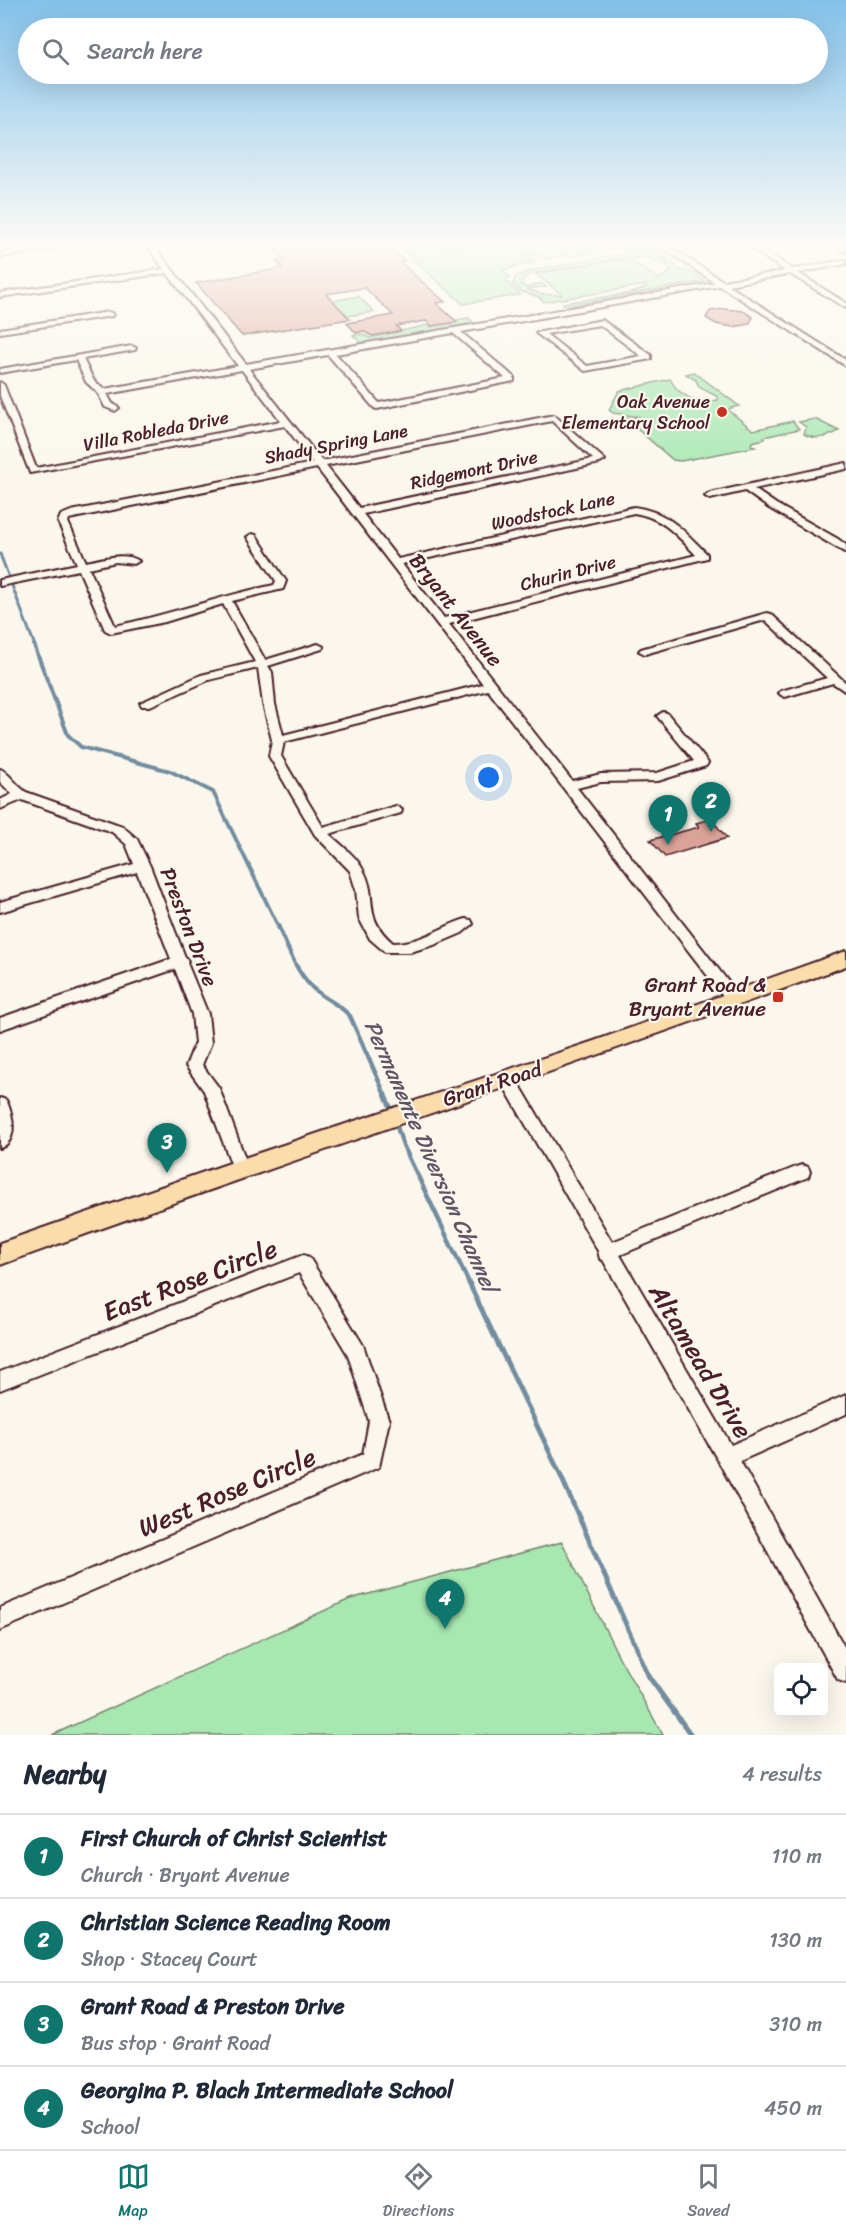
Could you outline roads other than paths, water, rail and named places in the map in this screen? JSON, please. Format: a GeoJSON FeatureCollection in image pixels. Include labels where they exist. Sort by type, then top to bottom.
{"type":"FeatureCollection","features":[{"type":"Feature","properties":{"kind":"main road","name":"Grant Road"},"geometry":{"type":"LineString","coordinates":[[0,1254],[240,1169],[508,1079],[846,958]]}},
{"type":"Feature","properties":{"kind":"street"},"geometry":{"type":"LineString","coordinates":[[0,331],[26,327]]}},
{"type":"Feature","properties":{"kind":"street","name":"Bryant Avenue"},"geometry":{"type":"LineString","coordinates":[[212,327],[732,997]]}},
{"type":"Feature","properties":{"kind":"street"},"geometry":{"type":"LineString","coordinates":[[102,392],[471,327]]}},
{"type":"Feature","properties":{"kind":"street"},"geometry":{"type":"LineString","coordinates":[[567,327],[540,333],[585,369],[648,357],[609,327]]}},
{"type":"Feature","properties":{"kind":"street"},"geometry":{"type":"LineString","coordinates":[[788,327],[846,364]]}},
{"type":"Feature","properties":{"kind":"street"},"geometry":{"type":"LineString","coordinates":[[329,351],[377,406],[511,379],[454,330]]}},
{"type":"Feature","properties":{"kind":"street"},"geometry":{"type":"LineString","coordinates":[[0,372],[132,348]]}},
{"type":"Feature","properties":{"kind":"street"},"geometry":{"type":"LineString","coordinates":[[80,358],[90,382],[102,392],[108,405],[115,408]]}},
{"type":"Feature","properties":{"kind":"street","name":"Villa Robleda Drive"},"geometry":{"type":"LineString","coordinates":[[0,385],[33,471],[286,423]]}},
{"type":"Feature","properties":{"kind":"street","name":"Shady Spring Lane"},"geometry":{"type":"LineString","coordinates":[[82,566],[63,522],[64,517],[554,418],[600,460]]}},
{"type":"Feature","properties":{"kind":"street","name":"Ridgemont Drive"},"geometry":{"type":"LineString","coordinates":[[356,512],[600,460]]}},
{"type":"Feature","properties":{"kind":"street"},"geometry":{"type":"LineString","coordinates":[[710,496],[846,466]]}},
{"type":"Feature","properties":{"kind":"street"},"geometry":{"type":"LineString","coordinates":[[748,489],[766,504],[830,537],[846,550]]}},
{"type":"Feature","properties":{"kind":"street","name":"Woodstock Lane"},"geometry":{"type":"LineString","coordinates":[[395,563],[634,510],[662,516],[703,556]]}},
{"type":"Feature","properties":{"kind":"street"},"geometry":{"type":"LineString","coordinates":[[82,566],[111,630],[161,620],[281,584],[252,537]]}},
{"type":"Feature","properties":{"kind":"street","name":"Churin Drive"},"geometry":{"type":"LineString","coordinates":[[441,622],[703,556]]}},
{"type":"Feature","properties":{"kind":"street"},"geometry":{"type":"LineString","coordinates":[[1,583],[116,559],[134,561]]}},
{"type":"Feature","properties":{"kind":"street"},"geometry":{"type":"LineString","coordinates":[[227,601],[263,664],[278,740],[275,756],[320,832],[356,869],[363,890],[366,918],[375,935],[390,948],[408,949],[448,935],[466,924]]}},
{"type":"Feature","properties":{"kind":"street"},"geometry":{"type":"LineString","coordinates":[[645,651],[767,616],[846,689]]}},
{"type":"Feature","properties":{"kind":"street"},"geometry":{"type":"LineString","coordinates":[[146,703],[205,677],[263,664],[318,647]]}},
{"type":"Feature","properties":{"kind":"street"},"geometry":{"type":"LineString","coordinates":[[785,693],[835,679]]}},
{"type":"Feature","properties":{"kind":"street"},"geometry":{"type":"LineString","coordinates":[[278,740],[490,686]]}},
{"type":"Feature","properties":{"kind":"street"},"geometry":{"type":"LineString","coordinates":[[570,786],[601,778],[657,777],[702,763],[663,716]]}},
{"type":"Feature","properties":{"kind":"street","name":"Preston Drive"},"geometry":{"type":"LineString","coordinates":[[0,772],[10,786],[21,795],[117,829],[132,842],[181,961],[200,1014],[203,1042],[194,1066],[211,1088],[240,1169]]}},
{"type":"Feature","properties":{"kind":"street"},"geometry":{"type":"LineString","coordinates":[[0,805],[21,795]]}},
{"type":"Feature","properties":{"kind":"street"},"geometry":{"type":"LineString","coordinates":[[320,832],[396,810]]}},
{"type":"Feature","properties":{"kind":"street"},"geometry":{"type":"LineString","coordinates":[[0,907],[143,866]]}},
{"type":"Feature","properties":{"kind":"street"},"geometry":{"type":"LineString","coordinates":[[0,1024],[181,961]]}},
{"type":"Feature","properties":{"kind":"street","name":"Altamead Drive"},"geometry":{"type":"LineString","coordinates":[[508,1079],[606,1253],[727,1457],[846,1672]]}},
{"type":"Feature","properties":{"kind":"street"},"geometry":{"type":"LineString","coordinates":[[0,1105],[2,1138]]}},
{"type":"Feature","properties":{"kind":"street"},"geometry":{"type":"LineString","coordinates":[[606,1253],[802,1172]]}},
{"type":"Feature","properties":{"kind":"street","name":"East Rose Circle"},"geometry":{"type":"LineString","coordinates":[[0,1381],[303,1263],[356,1351]]}},
{"type":"Feature","properties":{"kind":"street","name":"West Rose Circle"},"geometry":{"type":"LineString","coordinates":[[0,1619],[372,1460],[379,1421],[356,1351]]}},
{"type":"Feature","properties":{"kind":"street"},"geometry":{"type":"LineString","coordinates":[[727,1457],[846,1404]]}},
{"type":"Feature","properties":{"kind":"waterway","name":"Permanente Diversion Channel"},"geometry":{"type":"LineString","coordinates":[[0,554],[35,646]]}},
{"type":"Feature","properties":{"kind":"waterway","name":"Permanente Diversion Channel"},"geometry":{"type":"LineString","coordinates":[[34,645],[68,735],[81,747],[170,771],[213,792],[279,928]]}},
{"type":"Feature","properties":{"kind":"waterway","name":"Permanente Diversion Channel"},"geometry":{"type":"LineString","coordinates":[[278,926],[295,963],[306,980],[320,994],[350,1016],[393,1113]]}},
{"type":"Feature","properties":{"kind":"waterway","name":"Permanente Diversion Channel"},"geometry":{"type":"LineString","coordinates":[[395,1121],[403,1145],[470,1285]]}},
{"type":"Feature","properties":{"kind":"waterway","name":"Permanente Diversion Channel"},"geometry":{"type":"LineString","coordinates":[[469,1283],[560,1474],[649,1677],[691,1735]]}},
{"type":"Feature","properties":{"kind":"place","name":"Oak Avenue Elementary School"},"geometry":{"type":"Point","coordinates":[722,412]}},
{"type":"Feature","properties":{"kind":"place","name":"Christian Science Reading Room"},"geometry":{"type":"Point","coordinates":[711,832]}},
{"type":"Feature","properties":{"kind":"place","name":"First Church of Christ Scientist"},"geometry":{"type":"Point","coordinates":[668,845]}},
{"type":"Feature","properties":{"kind":"place","name":"Grant Road & Bryant Avenue"},"geometry":{"type":"Point","coordinates":[778,997]}},
{"type":"Feature","properties":{"kind":"place","name":"Grant Road & Preston Drive"},"geometry":{"type":"Point","coordinates":[167,1173]}},
{"type":"Feature","properties":{"kind":"place","name":"Georgina P. Blach Intermediate School"},"geometry":{"type":"Point","coordinates":[445,1629]}}]}
